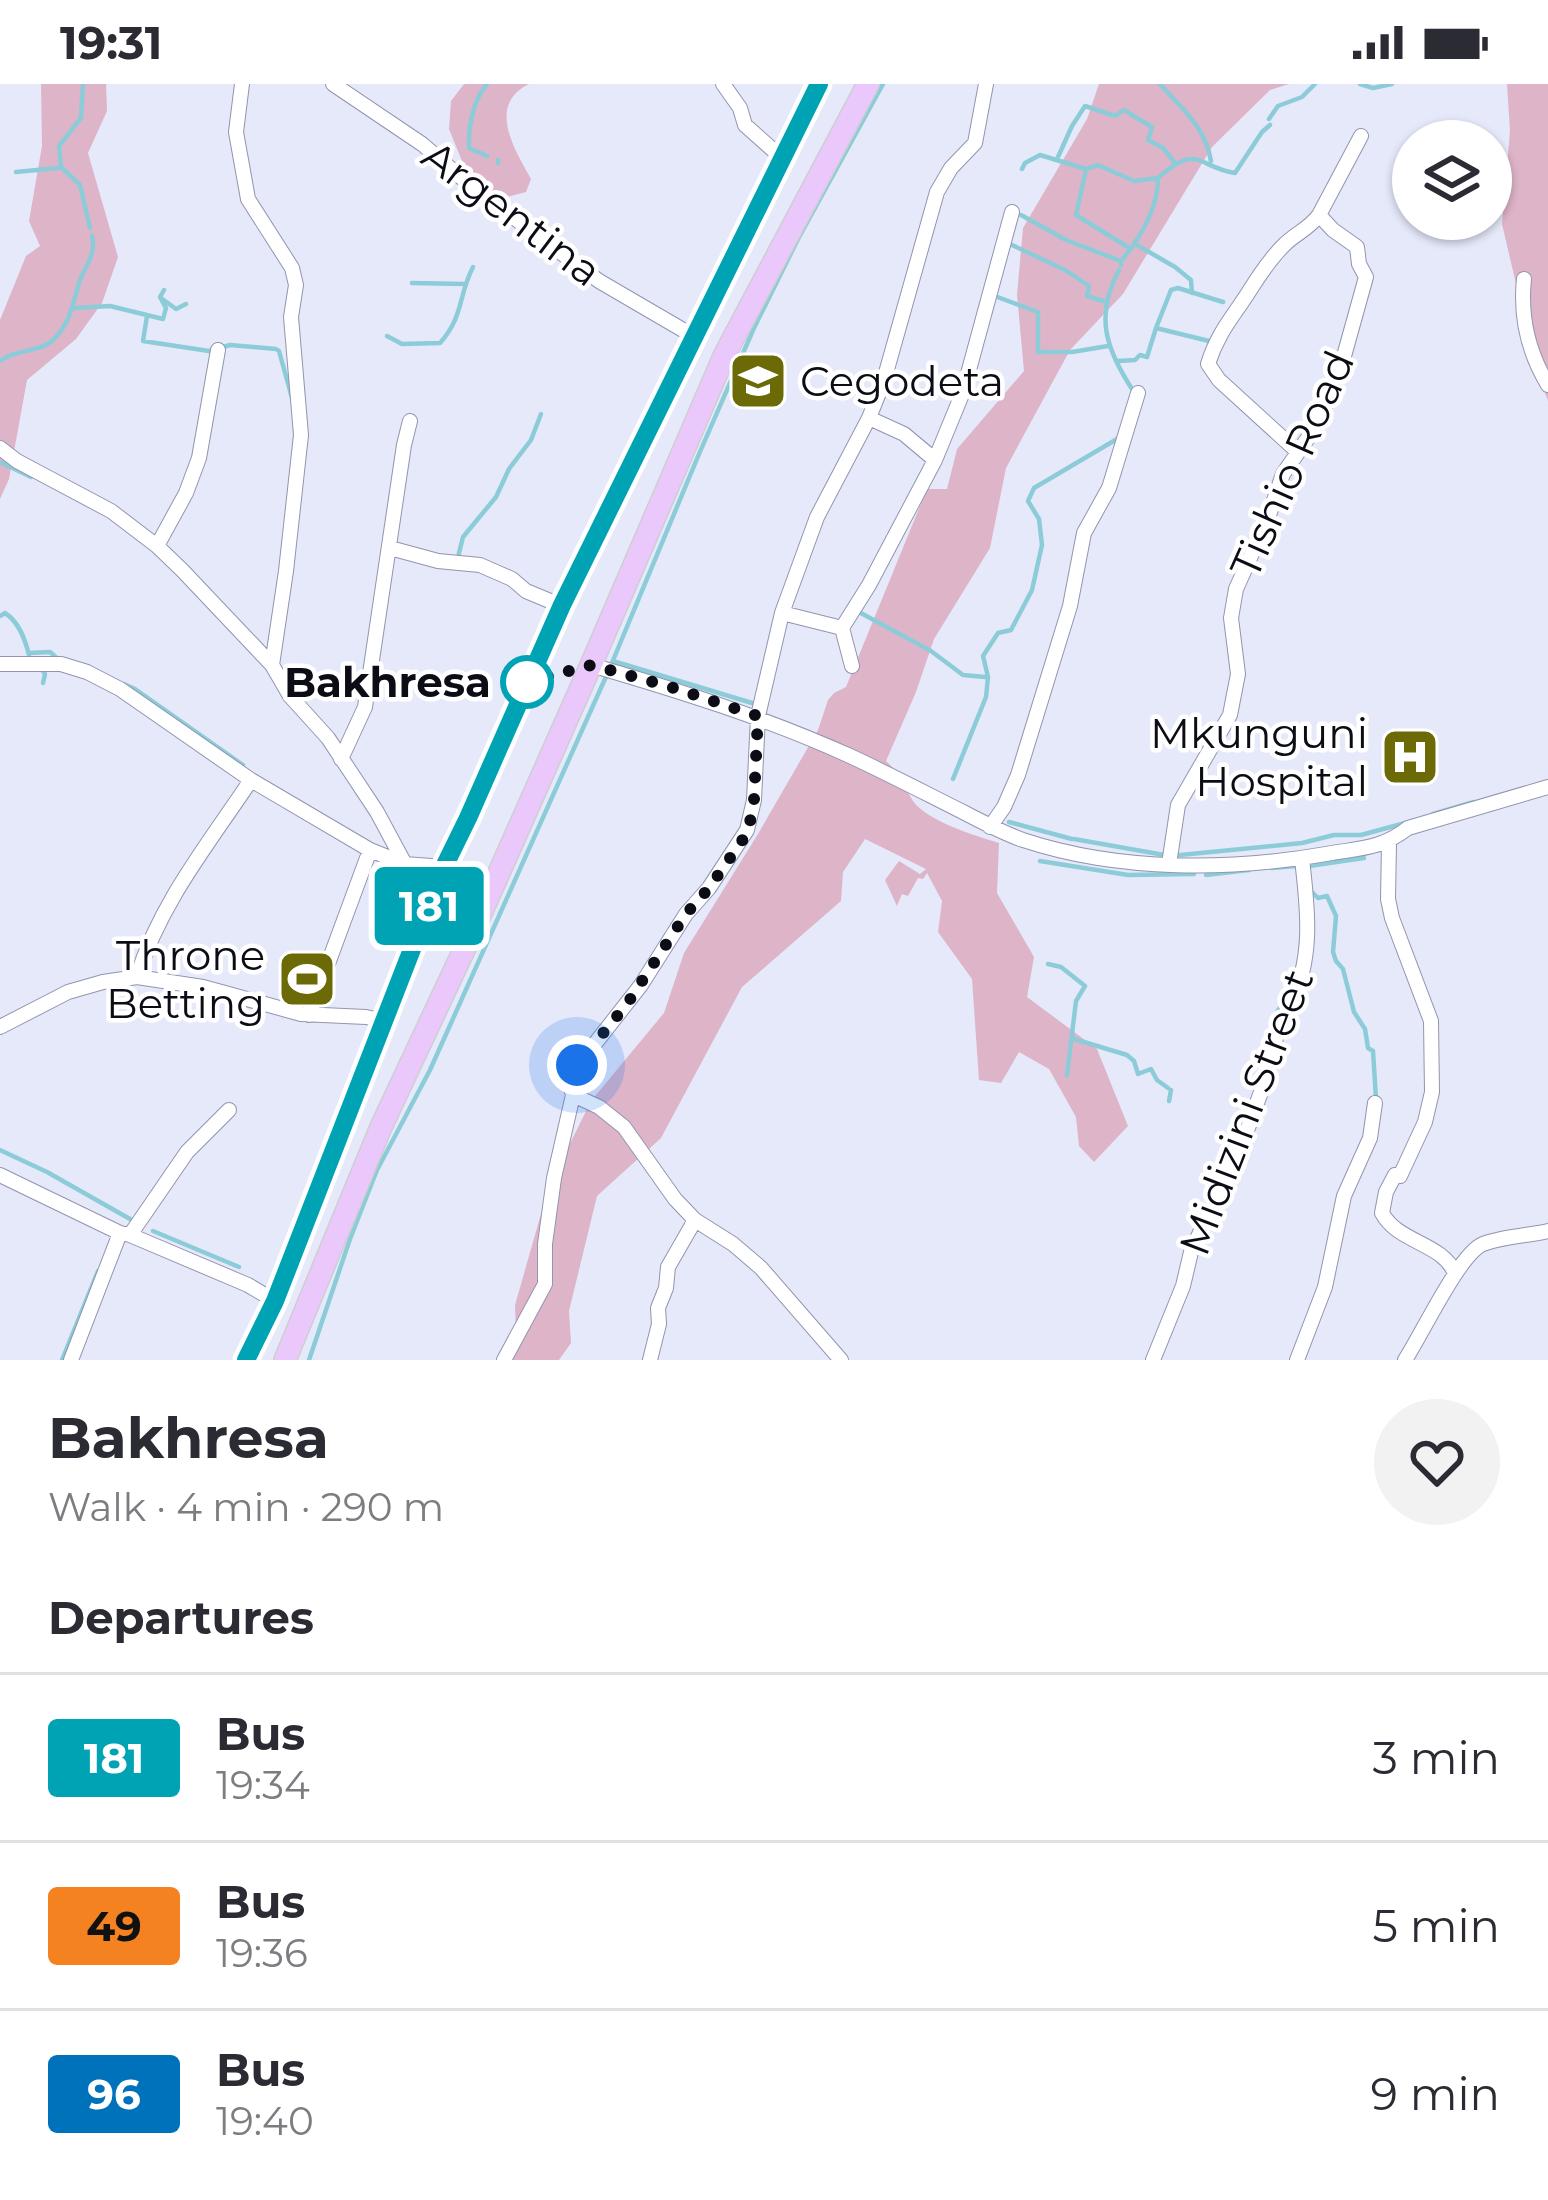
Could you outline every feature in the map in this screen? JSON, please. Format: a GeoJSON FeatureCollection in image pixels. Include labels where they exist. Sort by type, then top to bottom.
{"type":"FeatureCollection","features":[{"type":"Feature","properties":{"kind":"highway"},"geometry":{"type":"LineString","coordinates":[[247,1360],[275,1301],[444,867],[562,605],[819,84]]}},
{"type":"Feature","properties":{"kind":"highway"},"geometry":{"type":"LineString","coordinates":[[285,1360],[381,1127],[592,665],[725,354],[868,84]]}},
{"type":"Feature","properties":{"kind":"street"},"geometry":{"type":"LineString","coordinates":[[242,84],[236,132],[248,200],[292,268],[296,285],[291,317],[301,435],[272,665]]}},
{"type":"Feature","properties":{"kind":"street"},"geometry":{"type":"LineString","coordinates":[[723,84],[746,125],[782,158]]}},
{"type":"Feature","properties":{"kind":"street"},"geometry":{"type":"LineString","coordinates":[[504,1360],[544,1284],[554,1178],[573,1095],[571,1072],[627,1004],[686,914],[742,841],[750,822],[758,716],[782,613],[818,517],[884,380],[937,192],[951,168],[975,143],[986,84]]}},
{"type":"Feature","properties":{"kind":"street","name":"Argentina"},"geometry":{"type":"LineString","coordinates":[[340,87],[599,281],[695,338]]}},
{"type":"Feature","properties":{"kind":"street"},"geometry":{"type":"LineString","coordinates":[[1298,452],[1219,380],[1208,364],[1223,327],[1260,271],[1319,215],[1360,136]]}},
{"type":"Feature","properties":{"kind":"street"},"geometry":{"type":"LineString","coordinates":[[852,666],[842,628],[935,460],[963,392],[1012,212]]}},
{"type":"Feature","properties":{"kind":"street","name":"Tishio Road"},"geometry":{"type":"LineString","coordinates":[[1169,864],[1178,805],[1230,715],[1238,674],[1231,618],[1236,589],[1283,474],[1329,399],[1366,274],[1357,247],[1319,215]]}},
{"type":"Feature","properties":{"kind":"street"},"geometry":{"type":"LineString","coordinates":[[1524,279],[1525,331],[1548,385]]}},
{"type":"Feature","properties":{"kind":"street"},"geometry":{"type":"LineString","coordinates":[[157,546],[199,458],[218,350]]}},
{"type":"Feature","properties":{"kind":"street"},"geometry":{"type":"LineString","coordinates":[[990,826],[1018,775],[1070,606],[1084,533],[1109,488],[1138,393]]}},
{"type":"Feature","properties":{"kind":"street"},"geometry":{"type":"LineString","coordinates":[[869,418],[904,434],[935,460]]}},
{"type":"Feature","properties":{"kind":"street"},"geometry":{"type":"LineString","coordinates":[[341,759],[365,707],[410,421]]}},
{"type":"Feature","properties":{"kind":"street"},"geometry":{"type":"LineString","coordinates":[[0,448],[111,511],[157,546],[272,665],[290,696],[328,738],[405,864]]}},
{"type":"Feature","properties":{"kind":"street"},"geometry":{"type":"LineString","coordinates":[[390,548],[480,566],[562,605]]}},
{"type":"Feature","properties":{"kind":"street"},"geometry":{"type":"LineString","coordinates":[[782,613],[842,628]]}},
{"type":"Feature","properties":{"kind":"street"},"geometry":{"type":"LineString","coordinates":[[0,664],[61,664],[120,688],[251,780],[370,850],[405,864],[444,867]]}},
{"type":"Feature","properties":{"kind":"street"},"geometry":{"type":"LineString","coordinates":[[592,665],[758,716],[1022,840],[1084,855],[1169,864],[1302,859],[1389,843],[1408,828],[1548,787]]}},
{"type":"Feature","properties":{"kind":"street"},"geometry":{"type":"LineString","coordinates":[[137,977],[161,918],[188,871],[251,780]]}},
{"type":"Feature","properties":{"kind":"street"},"geometry":{"type":"LineString","coordinates":[[1389,843],[1388,899],[1399,943],[1431,1021],[1432,1082],[1425,1122],[1400,1176],[1390,1182],[1382,1213],[1396,1230],[1446,1258],[1454,1274]]}},
{"type":"Feature","properties":{"kind":"street"},"geometry":{"type":"LineString","coordinates":[[309,1015],[370,850]]}},
{"type":"Feature","properties":{"kind":"street","name":"Midizini Street"},"geometry":{"type":"LineString","coordinates":[[1153,1360],[1183,1286],[1191,1252],[1245,1136],[1269,1070],[1276,1033],[1295,998],[1308,945],[1302,859]]}},
{"type":"Feature","properties":{"kind":"street"},"geometry":{"type":"LineString","coordinates":[[0,1027],[68,992],[137,977],[203,987],[309,1015],[385,1021]]}},
{"type":"Feature","properties":{"kind":"street"},"geometry":{"type":"LineString","coordinates":[[573,1095],[624,1127],[662,1184],[695,1220],[761,1268],[841,1360]]}},
{"type":"Feature","properties":{"kind":"street"},"geometry":{"type":"LineString","coordinates":[[1297,1360],[1325,1287],[1344,1196],[1370,1138],[1375,1103]]}},
{"type":"Feature","properties":{"kind":"street"},"geometry":{"type":"LineString","coordinates":[[71,1360],[125,1234],[187,1152],[229,1110]]}},
{"type":"Feature","properties":{"kind":"street"},"geometry":{"type":"LineString","coordinates":[[0,1175],[275,1301]]}},
{"type":"Feature","properties":{"kind":"street"},"geometry":{"type":"LineString","coordinates":[[650,1360],[670,1261],[695,1220]]}},
{"type":"Feature","properties":{"kind":"street"},"geometry":{"type":"LineString","coordinates":[[1405,1360],[1466,1256],[1479,1246],[1548,1231]]}},
{"type":"Feature","properties":{"kind":"shaded area"},"geometry":{"type":"Polygon","coordinates":[[[41,84],[106,84],[107,111],[88,153],[118,257],[102,303],[76,339],[27,380],[9,479],[0,499],[0,320],[26,256],[40,246],[29,221],[42,146],[41,84]]]}},
{"type":"Feature","properties":{"kind":"shaded area"},"geometry":{"type":"Polygon","coordinates":[[[464,84],[529,84],[516,93],[507,116],[512,142],[531,179],[526,192],[500,199],[464,166],[449,129],[451,101],[464,84]]]}},
{"type":"Feature","properties":{"kind":"shaded area"},"geometry":{"type":"Polygon","coordinates":[[[1099,84],[1289,84],[1270,90],[1212,147],[1123,294],[1070,350],[1006,468],[990,548],[934,639],[886,761],[913,801],[929,815],[999,843],[997,893],[1034,957],[1027,997],[1097,1049],[1128,1126],[1094,1162],[1079,1146],[1076,1117],[1049,1069],[1019,1052],[1001,1083],[979,1080],[972,979],[938,932],[942,901],[927,873],[918,878],[908,896],[902,894],[897,906],[885,880],[899,861],[920,874],[926,869],[865,839],[843,872],[841,901],[742,987],[661,1138],[597,1196],[569,1311],[571,1343],[559,1360],[503,1360],[516,1334],[515,1305],[549,1186],[591,1101],[664,1013],[684,953],[818,730],[828,700],[846,687],[927,489],[947,489],[957,449],[1024,371],[1017,295],[1023,228],[1087,119],[1099,84]]]}},
{"type":"Feature","properties":{"kind":"shaded area"},"geometry":{"type":"Polygon","coordinates":[[[1507,84],[1548,84],[1548,401],[1506,240],[1512,240],[1507,84]]]}},
{"type":"Feature","properties":{"kind":"waterway"},"geometry":{"type":"LineString","coordinates":[[83,84],[81,118],[59,146],[61,167],[80,185],[90,228]]}},
{"type":"Feature","properties":{"kind":"waterway"},"geometry":{"type":"LineString","coordinates":[[487,84],[475,106],[469,148],[487,156]]}},
{"type":"Feature","properties":{"kind":"waterway"},"geometry":{"type":"LineString","coordinates":[[309,1360],[377,1170],[430,1070],[609,670],[754,328],[883,84]]}},
{"type":"Feature","properties":{"kind":"waterway"},"geometry":{"type":"LineString","coordinates":[[1160,84],[1198,128],[1211,161]]}},
{"type":"Feature","properties":{"kind":"waterway"},"geometry":{"type":"LineString","coordinates":[[1269,119],[1278,106],[1302,97],[1315,84]]}},
{"type":"Feature","properties":{"kind":"waterway"},"geometry":{"type":"LineString","coordinates":[[1360,84],[1373,88],[1392,84]]}},
{"type":"Feature","properties":{"kind":"waterway"},"geometry":{"type":"LineString","coordinates":[[1058,157],[1085,106],[1115,116],[1124,110],[1152,127],[1148,140],[1163,148],[1175,163]]}},
{"type":"Feature","properties":{"kind":"waterway"},"geometry":{"type":"LineString","coordinates":[[1121,265],[1151,212],[1158,178],[1190,159],[1235,173],[1270,125]]}},
{"type":"Feature","properties":{"kind":"waterway"},"geometry":{"type":"LineString","coordinates":[[1022,169],[1040,155],[1086,169],[1076,215],[1131,249]]}},
{"type":"Feature","properties":{"kind":"waterway"},"geometry":{"type":"LineString","coordinates":[[1086,169],[1098,165],[1134,181],[1158,178]]}},
{"type":"Feature","properties":{"kind":"waterway"},"geometry":{"type":"LineString","coordinates":[[16,172],[58,168]]}},
{"type":"Feature","properties":{"kind":"waterway"},"geometry":{"type":"LineString","coordinates":[[1021,215],[1066,240],[1118,260]]}},
{"type":"Feature","properties":{"kind":"waterway"},"geometry":{"type":"LineString","coordinates":[[0,361],[47,344],[59,333],[92,254],[92,236]]}},
{"type":"Feature","properties":{"kind":"waterway"},"geometry":{"type":"LineString","coordinates":[[1012,245],[1065,270],[1089,286],[1087,296],[1103,301]]}},
{"type":"Feature","properties":{"kind":"waterway"},"geometry":{"type":"LineString","coordinates":[[1137,245],[1191,280],[1192,293]]}},
{"type":"Feature","properties":{"kind":"waterway"},"geometry":{"type":"LineString","coordinates":[[387,336],[402,344],[440,343],[453,324],[473,267]]}},
{"type":"Feature","properties":{"kind":"waterway"},"geometry":{"type":"LineString","coordinates":[[1119,270],[1105,318],[1110,347],[1134,392]]}},
{"type":"Feature","properties":{"kind":"waterway"},"geometry":{"type":"LineString","coordinates":[[412,283],[464,284]]}},
{"type":"Feature","properties":{"kind":"waterway"},"geometry":{"type":"LineString","coordinates":[[74,308],[110,306],[163,319],[166,308],[160,297],[164,290]]}},
{"type":"Feature","properties":{"kind":"waterway"},"geometry":{"type":"LineString","coordinates":[[1156,328],[1171,290],[1223,302]]}},
{"type":"Feature","properties":{"kind":"waterway"},"geometry":{"type":"LineString","coordinates":[[992,295],[1038,312],[1038,352],[1108,346]]}},
{"type":"Feature","properties":{"kind":"waterway"},"geometry":{"type":"LineString","coordinates":[[161,298],[176,309],[186,304]]}},
{"type":"Feature","properties":{"kind":"waterway"},"geometry":{"type":"LineString","coordinates":[[147,316],[143,341],[209,351],[230,345],[276,349],[292,398]]}},
{"type":"Feature","properties":{"kind":"waterway"},"geometry":{"type":"LineString","coordinates":[[1118,361],[1147,357],[1156,328],[1213,342]]}},
{"type":"Feature","properties":{"kind":"waterway"},"geometry":{"type":"LineString","coordinates":[[457,561],[463,537],[496,497],[531,440],[541,414]]}},
{"type":"Feature","properties":{"kind":"waterway"},"geometry":{"type":"LineString","coordinates":[[953,779],[986,697],[983,656],[998,633],[1011,630],[1032,590],[1042,545],[1039,519],[1028,501],[1034,488],[1117,439]]}},
{"type":"Feature","properties":{"kind":"waterway"},"geometry":{"type":"LineString","coordinates":[[2,463],[31,477]]}},
{"type":"Feature","properties":{"kind":"waterway"},"geometry":{"type":"LineString","coordinates":[[859,612],[931,651],[963,675],[985,677]]}},
{"type":"Feature","properties":{"kind":"waterway"},"geometry":{"type":"LineString","coordinates":[[0,616],[5,613],[14,621],[29,655]]}},
{"type":"Feature","properties":{"kind":"waterway"},"geometry":{"type":"LineString","coordinates":[[29,653],[50,652],[58,659]]}},
{"type":"Feature","properties":{"kind":"waterway"},"geometry":{"type":"LineString","coordinates":[[613,661],[752,703]]}},
{"type":"Feature","properties":{"kind":"waterway"},"geometry":{"type":"LineString","coordinates":[[41,668],[43,683]]}},
{"type":"Feature","properties":{"kind":"waterway"},"geometry":{"type":"LineString","coordinates":[[124,684],[243,765]]}},
{"type":"Feature","properties":{"kind":"waterway"},"geometry":{"type":"LineString","coordinates":[[1433,814],[1474,802]]}},
{"type":"Feature","properties":{"kind":"waterway"},"geometry":{"type":"LineString","coordinates":[[1009,822],[1072,839]]}},
{"type":"Feature","properties":{"kind":"waterway"},"geometry":{"type":"LineString","coordinates":[[1074,839],[1170,856],[1361,835],[1405,823]]}},
{"type":"Feature","properties":{"kind":"waterway"},"geometry":{"type":"LineString","coordinates":[[1309,866],[1364,858]]}},
{"type":"Feature","properties":{"kind":"waterway"},"geometry":{"type":"LineString","coordinates":[[1040,861],[1128,875],[1194,874]]}},
{"type":"Feature","properties":{"kind":"waterway"},"geometry":{"type":"LineString","coordinates":[[1272,868],[1297,866]]}},
{"type":"Feature","properties":{"kind":"waterway"},"geometry":{"type":"LineString","coordinates":[[1206,875],[1249,870]]}},
{"type":"Feature","properties":{"kind":"waterway"},"geometry":{"type":"LineString","coordinates":[[1312,892],[1318,898],[1327,896],[1336,916],[1333,952],[1373,1051],[1376,1099]]}},
{"type":"Feature","properties":{"kind":"waterway"},"geometry":{"type":"LineString","coordinates":[[1048,964],[1061,967],[1085,986],[1076,1001],[1067,1075]]}},
{"type":"Feature","properties":{"kind":"waterway"},"geometry":{"type":"LineString","coordinates":[[1276,1024],[1277,1012],[1287,997]]}},
{"type":"Feature","properties":{"kind":"waterway"},"geometry":{"type":"LineString","coordinates":[[1074,1039],[1127,1055],[1138,1074],[1151,1069],[1168,1088]]}},
{"type":"Feature","properties":{"kind":"waterway"},"geometry":{"type":"LineString","coordinates":[[1169,1101],[1171,1090]]}},
{"type":"Feature","properties":{"kind":"waterway"},"geometry":{"type":"LineString","coordinates":[[0,1150],[130,1219]]}},
{"type":"Feature","properties":{"kind":"waterway"},"geometry":{"type":"LineString","coordinates":[[153,1231],[239,1267]]}},
{"type":"Feature","properties":{"kind":"waterway"},"geometry":{"type":"LineString","coordinates":[[62,1360],[98,1271]]}},
{"type":"Feature","properties":{"kind":"bus line","name":"181"},"geometry":{"type":"LineString","coordinates":[[246,1360],[275,1301],[444,867],[538,656],[819,84]]}},
{"type":"Feature","properties":{"kind":"place","name":"Cegodeta"},"geometry":{"type":"Point","coordinates":[758,381]}},
{"type":"Feature","properties":{"kind":"place","name":"Bakhresa"},"geometry":{"type":"Point","coordinates":[527,682]}},
{"type":"Feature","properties":{"kind":"place","name":"Mkunguni Hospital"},"geometry":{"type":"Point","coordinates":[1410,757]}},
{"type":"Feature","properties":{"kind":"place","name":"Throne Betting"},"geometry":{"type":"Point","coordinates":[307,979]}},
{"type":"Feature","properties":{"kind":"route"},"geometry":{"type":"LineString","coordinates":[[527,682],[592,665],[758,716],[754,800],[742,841],[686,914],[627,1004],[577,1065]]}}]}
